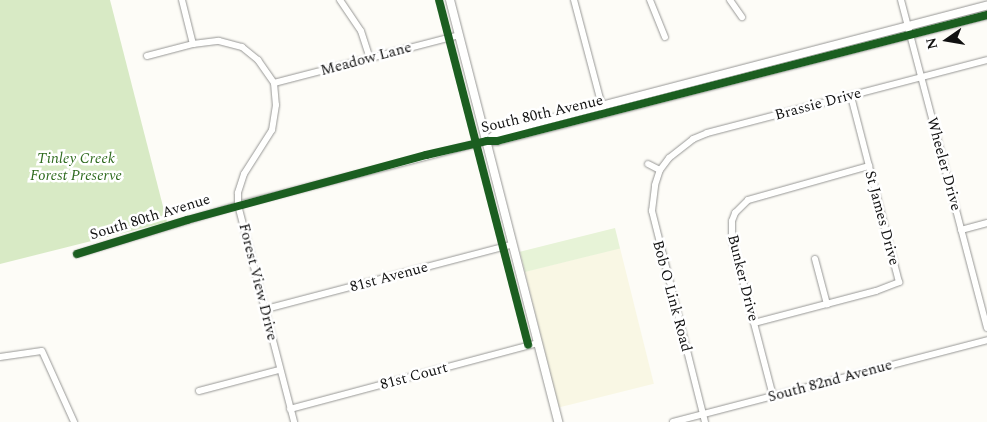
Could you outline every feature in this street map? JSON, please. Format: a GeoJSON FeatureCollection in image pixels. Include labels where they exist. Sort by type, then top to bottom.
{"type":"FeatureCollection","features":[{"type":"Feature","properties":{"kind":"street"},"geometry":{"type":"LineString","coordinates":[[182,0],[193,44]]}},
{"type":"Feature","properties":{"kind":"street"},"geometry":{"type":"LineString","coordinates":[[340,0],[361,31],[370,59]]}},
{"type":"Feature","properties":{"kind":"street"},"geometry":{"type":"LineString","coordinates":[[450,0],[558,422]]}},
{"type":"Feature","properties":{"kind":"street"},"geometry":{"type":"LineString","coordinates":[[574,0],[604,114]]}},
{"type":"Feature","properties":{"kind":"street"},"geometry":{"type":"LineString","coordinates":[[650,0],[665,37]]}},
{"type":"Feature","properties":{"kind":"street"},"geometry":{"type":"LineString","coordinates":[[730,0],[742,17]]}},
{"type":"Feature","properties":{"kind":"street","name":"Wheeler Drive"},"geometry":{"type":"LineString","coordinates":[[901,0],[987,328]]}},
{"type":"Feature","properties":{"kind":"street","name":"South 80th Avenue"},"geometry":{"type":"LineString","coordinates":[[77,254],[115,241],[238,206],[487,141],[506,131],[987,5]]}},
{"type":"Feature","properties":{"kind":"street","name":"South 80th Avenue"},"geometry":{"type":"LineString","coordinates":[[487,141],[497,141],[987,15]]}},
{"type":"Feature","properties":{"kind":"street","name":"Meadow Lane"},"geometry":{"type":"LineString","coordinates":[[274,83],[459,35]]}},
{"type":"Feature","properties":{"kind":"street"},"geometry":{"type":"LineString","coordinates":[[147,56],[193,44],[219,41],[242,47],[258,60],[274,83]]}},
{"type":"Feature","properties":{"kind":"street","name":"Brassie Drive"},"geometry":{"type":"LineString","coordinates":[[660,170],[679,148],[708,133],[987,60]]}},
{"type":"Feature","properties":{"kind":"street","name":"Forest View Drive"},"geometry":{"type":"LineString","coordinates":[[274,83],[276,105],[272,130],[244,174],[238,192],[238,206],[294,422]]}},
{"type":"Feature","properties":{"kind":"street","name":"St James Drive"},"geometry":{"type":"LineString","coordinates":[[754,323],[876,291],[899,282],[851,96]]}},
{"type":"Feature","properties":{"kind":"street"},"geometry":{"type":"LineString","coordinates":[[648,164],[660,170]]}},
{"type":"Feature","properties":{"kind":"street","name":"Bunker Drive"},"geometry":{"type":"LineString","coordinates":[[773,396],[731,235],[732,221],[735,213],[748,200],[761,195],[869,166]]}},
{"type":"Feature","properties":{"kind":"street","name":"Bob O Link Road"},"geometry":{"type":"LineString","coordinates":[[660,170],[652,196],[654,225],[705,422]]}},
{"type":"Feature","properties":{"kind":"street"},"geometry":{"type":"LineString","coordinates":[[961,230],[987,223]]}},
{"type":"Feature","properties":{"kind":"street","name":"81st Avenue"},"geometry":{"type":"LineString","coordinates":[[266,310],[512,244]]}},
{"type":"Feature","properties":{"kind":"street"},"geometry":{"type":"LineString","coordinates":[[816,259],[828,304]]}},
{"type":"Feature","properties":{"kind":"street","name":"South 82nd Avenue"},"geometry":{"type":"LineString","coordinates":[[673,422],[987,340]]}},
{"type":"Feature","properties":{"kind":"street","name":"81st Court"},"geometry":{"type":"LineString","coordinates":[[290,409],[538,343]]}},
{"type":"Feature","properties":{"kind":"street"},"geometry":{"type":"LineString","coordinates":[[0,357],[42,351],[74,422]]}},
{"type":"Feature","properties":{"kind":"street"},"geometry":{"type":"LineString","coordinates":[[199,391],[279,370]]}},
{"type":"Feature","properties":{"kind":"shaded area"},"geometry":{"type":"Polygon","coordinates":[[[620,248],[654,384],[559,408],[525,272],[620,248]]]}},
{"type":"Feature","properties":{"kind":"green space","name":"Tinley Creek Forest Preserve"},"geometry":{"type":"Polygon","coordinates":[[[0,0],[110,0],[167,222],[0,264],[0,0]]]}},
{"type":"Feature","properties":{"kind":"green space"},"geometry":{"type":"Polygon","coordinates":[[[615,228],[620,248],[525,272],[520,252],[615,228]]]}},
{"type":"Feature","properties":{"kind":"cycle path"},"geometry":{"type":"LineString","coordinates":[[439,0],[528,345]]}},
{"type":"Feature","properties":{"kind":"cycle path"},"geometry":{"type":"LineString","coordinates":[[77,254],[187,220],[426,155],[487,141],[497,141],[987,15]]}}]}
